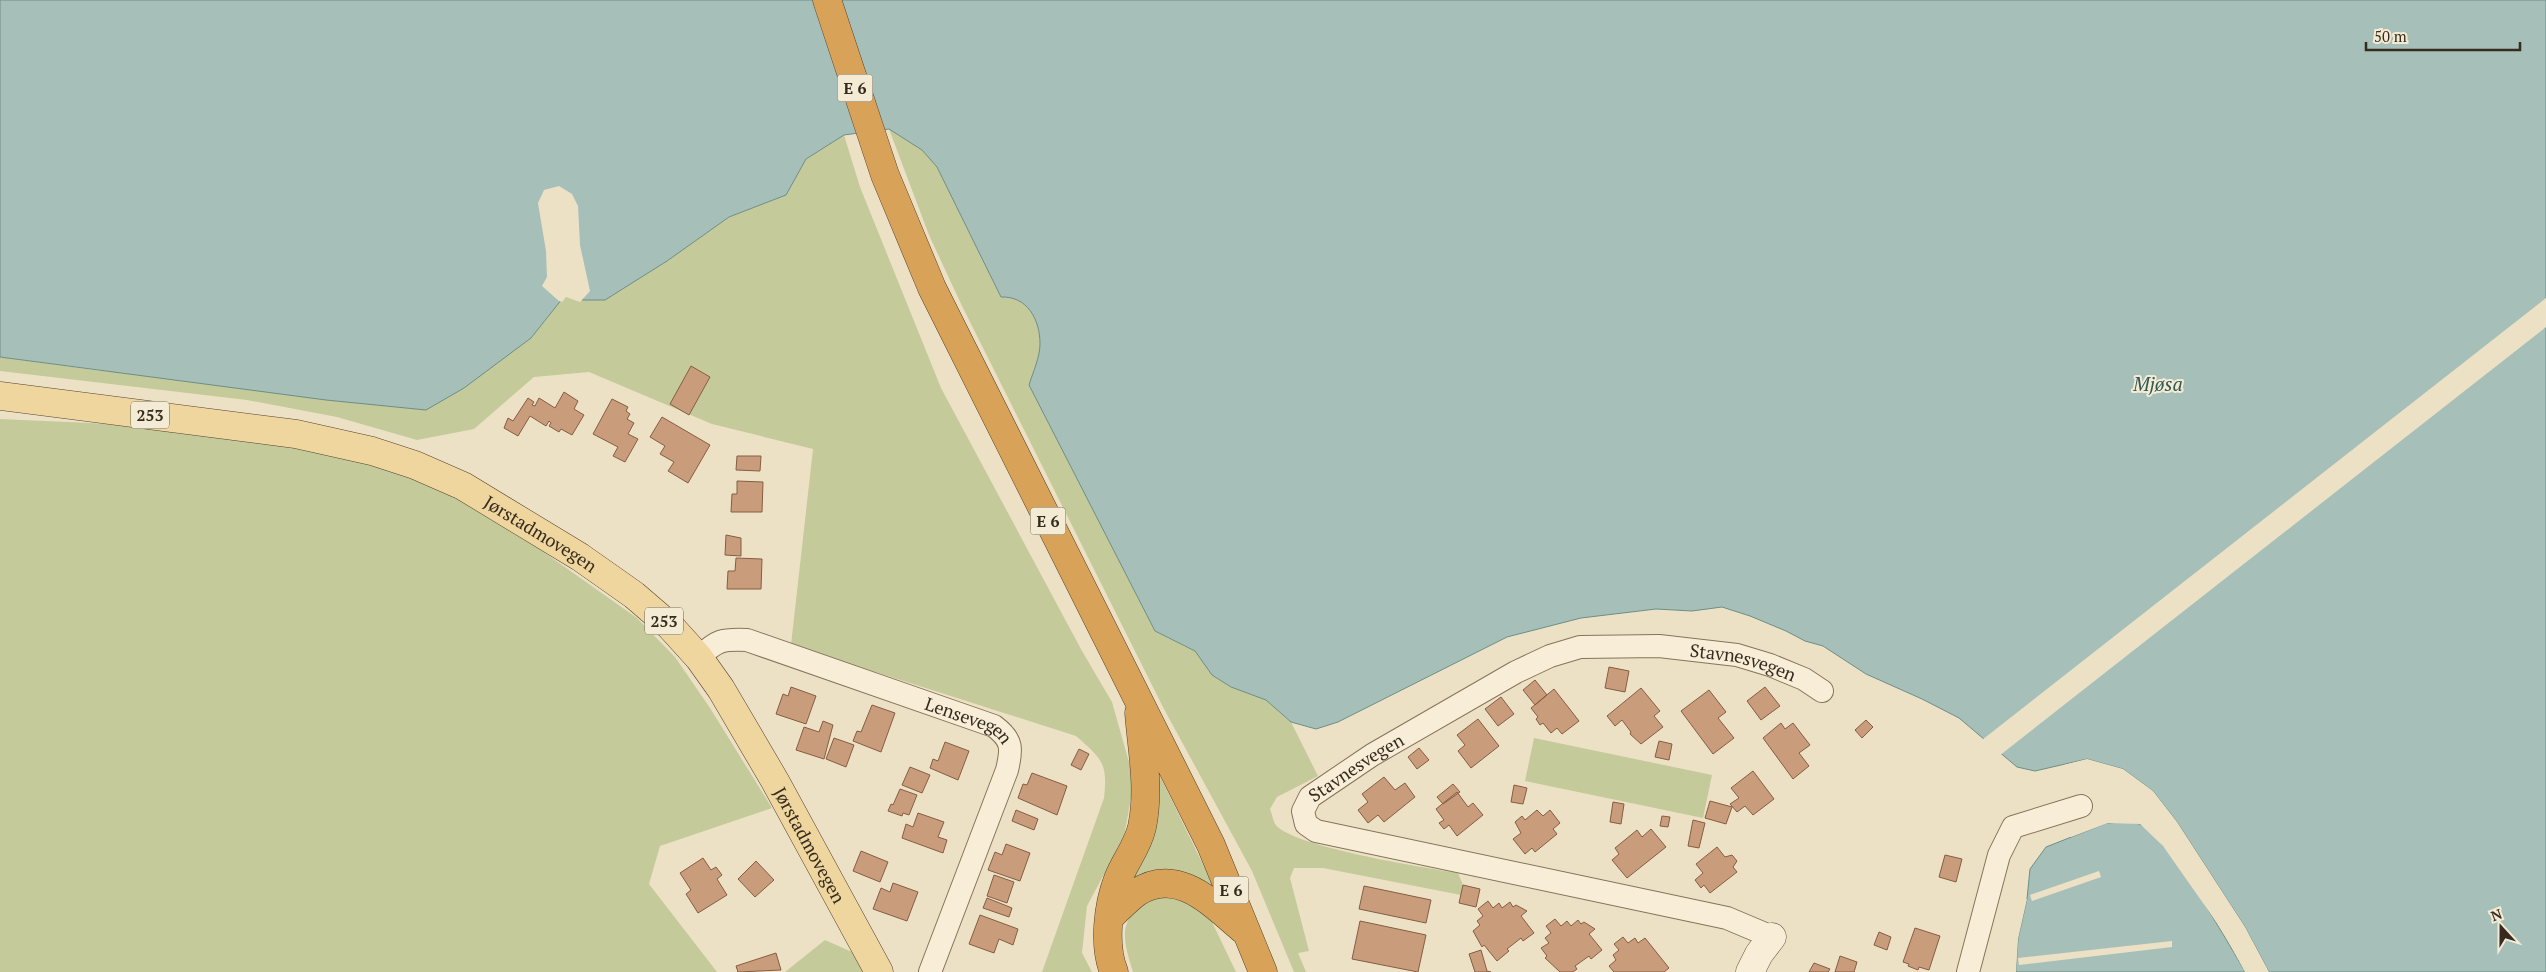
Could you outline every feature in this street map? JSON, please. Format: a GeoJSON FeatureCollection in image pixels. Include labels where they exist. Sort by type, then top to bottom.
{"type":"FeatureCollection","features":[{"type":"Feature","properties":{"kind":"highway","name":"E 6"},"geometry":{"type":"LineString","coordinates":[[827,0],[885,175],[915,248],[958,342],[1211,845],[1263,972]]}},
{"type":"Feature","properties":{"kind":"highway"},"geometry":{"type":"LineString","coordinates":[[1114,972],[1107,946],[1110,917],[1118,879],[1135,848],[1142,828],[1145,810],[1145,771],[1138,701]]}},
{"type":"Feature","properties":{"kind":"highway"},"geometry":{"type":"LineString","coordinates":[[1110,917],[1135,894],[1146,887],[1169,883],[1195,890],[1249,934]]}},
{"type":"Feature","properties":{"kind":"main road","name":"Jørstadmovegen"},"geometry":{"type":"LineString","coordinates":[[0,396],[300,434],[353,446],[415,466],[463,486],[580,557],[634,595],[670,626],[698,658],[744,726],[879,972]]}},
{"type":"Feature","properties":{"kind":"street","name":"Lensevegen"},"geometry":{"type":"LineString","coordinates":[[698,658],[714,643],[726,639],[747,640],[994,726],[1004,734],[1011,752],[1007,770],[930,972]]}},
{"type":"Feature","properties":{"kind":"street","name":"Stavnesvegen"},"geometry":{"type":"LineString","coordinates":[[1772,937],[1727,918],[1316,831],[1306,824],[1303,811],[1310,797],[1395,741],[1516,672],[1550,656],[1580,647],[1659,646],[1738,655],[1770,665],[1804,679],[1822,691]]}},
{"type":"Feature","properties":{"kind":"street"},"geometry":{"type":"LineString","coordinates":[[1968,972],[1999,855],[2013,827],[2081,806]]}},
{"type":"Feature","properties":{"kind":"street"},"geometry":{"type":"LineString","coordinates":[[1750,972],[1759,954],[1772,937]]}},
{"type":"Feature","properties":{"kind":"green space"},"geometry":{"type":"Polygon","coordinates":[[[889,129],[922,150],[937,167],[1001,297],[1018,300],[1025,305],[1035,318],[1038,326],[1040,349],[1030,385],[1155,631],[1195,651],[1212,675],[1231,687],[1266,700],[1291,722],[1318,776],[1277,797],[1270,809],[1275,824],[1286,833],[1332,848],[1458,873],[1463,885],[1461,895],[1323,868],[1294,868],[1290,878],[1309,951],[1298,953],[1306,972],[1294,972],[1252,871],[1164,709],[962,306],[929,235],[889,129]]]}},
{"type":"Feature","properties":{"kind":"green space"},"geometry":{"type":"Polygon","coordinates":[[[844,135],[860,187],[941,388],[1082,651],[1112,702],[1134,780],[1124,837],[1087,906],[1082,953],[1092,972],[1042,972],[1104,798],[1104,769],[1092,750],[1076,736],[791,645],[813,449],[712,424],[589,372],[534,377],[474,429],[417,440],[337,417],[247,400],[0,371],[0,357],[102,371],[499,360],[531,338],[566,294],[605,300],[667,261],[729,217],[786,195],[806,159],[844,135]]]}},
{"type":"Feature","properties":{"kind":"green space"},"geometry":{"type":"Polygon","coordinates":[[[0,419],[232,433],[361,459],[431,484],[528,541],[637,618],[675,657],[710,708],[772,808],[660,846],[649,884],[717,972],[0,972],[0,419]]]}},
{"type":"Feature","properties":{"kind":"green space"},"geometry":{"type":"Polygon","coordinates":[[[1534,738],[1712,775],[1703,818],[1525,781],[1534,738]]]}},
{"type":"Feature","properties":{"kind":"green space"},"geometry":{"type":"Polygon","coordinates":[[[1157,770],[1214,887],[1183,872],[1170,870],[1127,883],[1157,770]]]}},
{"type":"Feature","properties":{"kind":"green space"},"geometry":{"type":"Polygon","coordinates":[[[1154,892],[1193,900],[1212,922],[1236,972],[1133,972],[1126,946],[1126,927],[1135,911],[1154,892]]]}},
{"type":"Feature","properties":{"kind":"green space"},"geometry":{"type":"Polygon","coordinates":[[[825,940],[852,952],[864,972],[785,972],[825,940]]]}},
{"type":"Feature","properties":{"kind":"water","name":"Mjøsa"},"geometry":{"type":"Polygon","coordinates":[[[0,0],[2546,0],[2546,972],[2269,972],[2245,927],[2177,822],[2153,791],[2123,769],[2087,759],[2035,771],[2017,767],[1959,718],[1866,674],[1823,646],[1805,641],[1750,616],[1722,607],[1692,611],[1656,609],[1581,618],[1507,637],[1338,722],[1316,729],[1291,722],[1266,700],[1231,687],[1212,675],[1195,651],[1155,631],[1029,385],[1040,349],[1038,326],[1035,318],[1025,305],[1018,300],[1001,297],[937,167],[922,150],[889,129],[844,135],[806,159],[786,195],[729,217],[667,261],[605,300],[583,300],[566,294],[531,338],[464,388],[426,410],[326,400],[0,357],[0,0]]]}},
{"type":"Feature","properties":{"kind":"water"},"geometry":{"type":"Polygon","coordinates":[[[2124,822],[2139,824],[2150,832],[2164,847],[2196,891],[2245,972],[2016,972],[2018,939],[2027,899],[2030,869],[2046,847],[2107,823],[2124,822]]]}},
{"type":"Feature","properties":{"kind":"pier"},"geometry":{"type":"Polygon","coordinates":[[[559,186],[572,194],[578,206],[580,245],[590,291],[580,302],[566,297],[562,302],[559,301],[542,286],[547,277],[546,251],[538,203],[544,190],[559,186]]]}},
{"type":"Feature","properties":{"kind":"pier"},"geometry":{"type":"Polygon","coordinates":[[[2546,298],[2546,327],[1999,756],[1982,740],[2546,298]]]}},
{"type":"Feature","properties":{"kind":"pier"},"geometry":{"type":"Polygon","coordinates":[[[2087,759],[2123,769],[2153,791],[2177,822],[2245,927],[2269,972],[2267,972],[2243,928],[2175,823],[2151,792],[2122,771],[2087,762],[2062,768],[2064,765],[2087,759]]]}},
{"type":"Feature","properties":{"kind":"pier"},"geometry":{"type":"Polygon","coordinates":[[[2107,820],[2141,822],[2165,844],[2226,932],[2248,972],[2245,972],[2224,933],[2163,846],[2140,824],[2108,823],[2071,837],[2070,835],[2107,820]]]}},
{"type":"Feature","properties":{"kind":"pier"},"geometry":{"type":"Polygon","coordinates":[[[2099,871],[2101,877],[2032,901],[2030,895],[2099,871]]]}},
{"type":"Feature","properties":{"kind":"pier"},"geometry":{"type":"Polygon","coordinates":[[[2024,899],[2027,899],[2018,939],[2016,972],[2013,972],[2015,939],[2024,899]]]}},
{"type":"Feature","properties":{"kind":"pier"},"geometry":{"type":"Polygon","coordinates":[[[2172,941],[2172,947],[2019,965],[2018,958],[2172,941]]]}},
{"type":"Feature","properties":{"kind":"building"},"geometry":{"type":"Polygon","coordinates":[[[691,366],[710,377],[689,415],[670,404],[691,366]]]}},
{"type":"Feature","properties":{"kind":"building"},"geometry":{"type":"Polygon","coordinates":[[[564,392],[578,401],[574,409],[584,415],[572,435],[561,429],[559,432],[549,426],[551,423],[549,421],[546,426],[530,416],[518,436],[504,428],[508,418],[513,421],[528,398],[534,402],[532,405],[535,406],[539,398],[555,408],[564,392]]]}},
{"type":"Feature","properties":{"kind":"building"},"geometry":{"type":"Polygon","coordinates":[[[612,399],[628,407],[626,411],[630,414],[627,419],[634,423],[628,434],[638,439],[625,462],[613,456],[618,447],[593,434],[612,399]]]}},
{"type":"Feature","properties":{"kind":"building"},"geometry":{"type":"Polygon","coordinates":[[[662,417],[710,445],[688,483],[668,471],[674,462],[660,454],[665,446],[650,437],[662,417]]]}},
{"type":"Feature","properties":{"kind":"building"},"geometry":{"type":"Polygon","coordinates":[[[737,456],[761,456],[760,471],[736,470],[737,456]]]}},
{"type":"Feature","properties":{"kind":"building"},"geometry":{"type":"Polygon","coordinates":[[[737,481],[763,482],[762,512],[731,512],[732,494],[737,494],[737,481]]]}},
{"type":"Feature","properties":{"kind":"building"},"geometry":{"type":"Polygon","coordinates":[[[726,535],[741,538],[741,556],[725,555],[726,535]]]}},
{"type":"Feature","properties":{"kind":"building"},"geometry":{"type":"Polygon","coordinates":[[[736,558],[762,559],[761,589],[727,589],[728,571],[735,571],[736,558]]]}},
{"type":"Feature","properties":{"kind":"building"},"geometry":{"type":"Polygon","coordinates":[[[1609,667],[1629,671],[1625,692],[1605,688],[1609,667]]]}},
{"type":"Feature","properties":{"kind":"building"},"geometry":{"type":"Polygon","coordinates":[[[1535,680],[1547,695],[1535,705],[1523,690],[1535,680]]]}},
{"type":"Feature","properties":{"kind":"building"},"geometry":{"type":"Polygon","coordinates":[[[791,687],[816,696],[806,724],[776,714],[783,694],[788,696],[791,687]]]}},
{"type":"Feature","properties":{"kind":"building"},"geometry":{"type":"Polygon","coordinates":[[[1765,687],[1780,706],[1761,720],[1747,701],[1765,687]]]}},
{"type":"Feature","properties":{"kind":"building"},"geometry":{"type":"Polygon","coordinates":[[[1641,688],[1660,711],[1654,716],[1663,727],[1641,744],[1630,734],[1631,732],[1622,720],[1615,726],[1607,716],[1641,688]]]}},
{"type":"Feature","properties":{"kind":"building"},"geometry":{"type":"Polygon","coordinates":[[[1554,689],[1579,721],[1562,734],[1557,728],[1551,733],[1543,723],[1540,725],[1536,719],[1538,717],[1531,708],[1554,689]]]}},
{"type":"Feature","properties":{"kind":"building"},"geometry":{"type":"Polygon","coordinates":[[[1709,690],[1726,712],[1718,718],[1734,738],[1713,754],[1681,711],[1709,690]]]}},
{"type":"Feature","properties":{"kind":"building"},"geometry":{"type":"Polygon","coordinates":[[[1501,697],[1514,714],[1498,726],[1485,709],[1501,697]]]}},
{"type":"Feature","properties":{"kind":"building"},"geometry":{"type":"Polygon","coordinates":[[[872,705],[895,713],[881,752],[853,741],[857,731],[861,732],[872,705]]]}},
{"type":"Feature","properties":{"kind":"building"},"geometry":{"type":"Polygon","coordinates":[[[1478,719],[1499,746],[1471,768],[1458,751],[1465,745],[1457,735],[1478,719]]]}},
{"type":"Feature","properties":{"kind":"building"},"geometry":{"type":"Polygon","coordinates":[[[1866,720],[1873,727],[1862,738],[1855,730],[1866,720]]]}},
{"type":"Feature","properties":{"kind":"building"},"geometry":{"type":"Polygon","coordinates":[[[823,721],[833,725],[824,759],[796,750],[804,727],[819,732],[823,721]]]}},
{"type":"Feature","properties":{"kind":"building"},"geometry":{"type":"Polygon","coordinates":[[[1781,723],[1785,729],[1793,723],[1810,745],[1799,753],[1809,766],[1793,779],[1763,738],[1781,723]]]}},
{"type":"Feature","properties":{"kind":"building"},"geometry":{"type":"Polygon","coordinates":[[[834,738],[854,745],[846,767],[826,759],[834,738]]]}},
{"type":"Feature","properties":{"kind":"building"},"geometry":{"type":"Polygon","coordinates":[[[1659,741],[1672,744],[1669,760],[1655,757],[1659,741]]]}},
{"type":"Feature","properties":{"kind":"building"},"geometry":{"type":"Polygon","coordinates":[[[945,742],[969,751],[958,780],[930,768],[933,759],[938,761],[945,742]]]}},
{"type":"Feature","properties":{"kind":"building"},"geometry":{"type":"Polygon","coordinates":[[[1419,748],[1429,760],[1417,769],[1408,757],[1419,748]]]}},
{"type":"Feature","properties":{"kind":"building"},"geometry":{"type":"Polygon","coordinates":[[[1079,749],[1089,754],[1081,770],[1071,765],[1079,749]]]}},
{"type":"Feature","properties":{"kind":"building"},"geometry":{"type":"Polygon","coordinates":[[[910,767],[930,775],[922,793],[902,785],[910,767]]]}},
{"type":"Feature","properties":{"kind":"building"},"geometry":{"type":"Polygon","coordinates":[[[1753,771],[1774,799],[1753,815],[1745,806],[1737,812],[1730,804],[1739,798],[1731,788],[1753,771]]]}},
{"type":"Feature","properties":{"kind":"building"},"geometry":{"type":"Polygon","coordinates":[[[1032,773],[1067,786],[1057,815],[1018,798],[1023,784],[1027,785],[1032,773]]]}},
{"type":"Feature","properties":{"kind":"building"},"geometry":{"type":"Polygon","coordinates":[[[1384,777],[1395,790],[1405,783],[1415,797],[1384,822],[1378,815],[1368,823],[1358,810],[1368,802],[1362,794],[1384,777]]]}},
{"type":"Feature","properties":{"kind":"building"},"geometry":{"type":"Polygon","coordinates":[[[1453,784],[1460,792],[1443,804],[1437,797],[1453,784]]]}},
{"type":"Feature","properties":{"kind":"building"},"geometry":{"type":"Polygon","coordinates":[[[1514,785],[1527,788],[1523,804],[1511,802],[1514,785]]]}},
{"type":"Feature","properties":{"kind":"building"},"geometry":{"type":"Polygon","coordinates":[[[900,789],[917,795],[909,815],[903,813],[902,816],[888,811],[891,804],[893,805],[900,789]]]}},
{"type":"Feature","properties":{"kind":"building"},"geometry":{"type":"Polygon","coordinates":[[[1457,792],[1468,807],[1473,803],[1483,815],[1457,836],[1449,825],[1444,829],[1439,823],[1444,820],[1436,809],[1457,792]]]}},
{"type":"Feature","properties":{"kind":"building"},"geometry":{"type":"Polygon","coordinates":[[[1710,801],[1732,807],[1726,824],[1705,818],[1710,801]]]}},
{"type":"Feature","properties":{"kind":"building"},"geometry":{"type":"Polygon","coordinates":[[[1613,802],[1624,804],[1621,824],[1610,822],[1613,802]]]}},
{"type":"Feature","properties":{"kind":"building"},"geometry":{"type":"Polygon","coordinates":[[[1016,810],[1038,819],[1034,830],[1012,821],[1016,810]]]}},
{"type":"Feature","properties":{"kind":"building"},"geometry":{"type":"Polygon","coordinates":[[[1537,810],[1543,816],[1550,810],[1560,823],[1553,829],[1557,834],[1535,852],[1532,848],[1525,854],[1513,839],[1521,833],[1515,822],[1522,816],[1525,820],[1537,810]]]}},
{"type":"Feature","properties":{"kind":"building"},"geometry":{"type":"Polygon","coordinates":[[[918,813],[944,822],[938,837],[947,840],[943,853],[902,838],[906,824],[913,827],[918,813]]]}},
{"type":"Feature","properties":{"kind":"building"},"geometry":{"type":"Polygon","coordinates":[[[1662,816],[1670,817],[1668,827],[1660,826],[1662,816]]]}},
{"type":"Feature","properties":{"kind":"building"},"geometry":{"type":"Polygon","coordinates":[[[1693,820],[1705,823],[1699,848],[1688,846],[1693,820]]]}},
{"type":"Feature","properties":{"kind":"building"},"geometry":{"type":"Polygon","coordinates":[[[1651,829],[1666,847],[1627,878],[1612,860],[1619,854],[1615,848],[1637,830],[1642,837],[1651,829]]]}},
{"type":"Feature","properties":{"kind":"building"},"geometry":{"type":"Polygon","coordinates":[[[1006,844],[1030,853],[1020,881],[988,870],[995,852],[1002,855],[1006,844]]]}},
{"type":"Feature","properties":{"kind":"building"},"geometry":{"type":"Polygon","coordinates":[[[1717,847],[1725,857],[1732,855],[1737,861],[1733,867],[1737,872],[1710,893],[1704,885],[1701,888],[1695,880],[1703,873],[1696,864],[1717,847]]]}},
{"type":"Feature","properties":{"kind":"building"},"geometry":{"type":"Polygon","coordinates":[[[861,851],[888,862],[880,882],[853,871],[861,851]]]}},
{"type":"Feature","properties":{"kind":"building"},"geometry":{"type":"Polygon","coordinates":[[[1945,855],[1962,859],[1956,882],[1939,877],[1945,855]]]}},
{"type":"Feature","properties":{"kind":"building"},"geometry":{"type":"Polygon","coordinates":[[[703,858],[711,870],[716,867],[722,875],[717,879],[727,895],[698,913],[686,894],[691,890],[680,873],[703,858]]]}},
{"type":"Feature","properties":{"kind":"building"},"geometry":{"type":"Polygon","coordinates":[[[756,861],[774,880],[755,897],[738,879],[756,861]]]}},
{"type":"Feature","properties":{"kind":"building"},"geometry":{"type":"Polygon","coordinates":[[[994,875],[1014,882],[1007,903],[987,896],[994,875]]]}},
{"type":"Feature","properties":{"kind":"building"},"geometry":{"type":"Polygon","coordinates":[[[893,883],[918,892],[907,921],[873,909],[881,888],[890,892],[893,883]]]}},
{"type":"Feature","properties":{"kind":"building"},"geometry":{"type":"Polygon","coordinates":[[[1463,885],[1480,889],[1476,907],[1459,903],[1463,885]]]}},
{"type":"Feature","properties":{"kind":"building"},"geometry":{"type":"Polygon","coordinates":[[[1364,886],[1431,900],[1426,923],[1359,909],[1364,886]]]}},
{"type":"Feature","properties":{"kind":"building"},"geometry":{"type":"Polygon","coordinates":[[[987,898],[1012,908],[1009,917],[983,908],[987,898]]]}},
{"type":"Feature","properties":{"kind":"building"},"geometry":{"type":"Polygon","coordinates":[[[1488,901],[1493,908],[1499,903],[1502,908],[1510,902],[1513,907],[1516,905],[1527,911],[1521,916],[1534,933],[1523,941],[1521,938],[1507,949],[1509,951],[1497,961],[1484,945],[1482,947],[1473,931],[1480,925],[1477,921],[1483,916],[1478,909],[1488,901]]]}},
{"type":"Feature","properties":{"kind":"building"},"geometry":{"type":"Polygon","coordinates":[[[980,915],[1018,929],[1013,945],[999,939],[994,953],[969,944],[980,915]]]}},
{"type":"Feature","properties":{"kind":"building"},"geometry":{"type":"Polygon","coordinates":[[[1555,919],[1561,926],[1567,921],[1571,926],[1578,920],[1581,924],[1584,922],[1595,929],[1589,934],[1602,950],[1591,959],[1589,956],[1575,966],[1577,969],[1573,972],[1560,972],[1545,958],[1547,956],[1541,948],[1549,943],[1545,938],[1551,933],[1546,926],[1555,919]]]}},
{"type":"Feature","properties":{"kind":"building"},"geometry":{"type":"Polygon","coordinates":[[[1360,921],[1426,935],[1418,972],[1352,959],[1360,921]]]}},
{"type":"Feature","properties":{"kind":"building"},"geometry":{"type":"Polygon","coordinates":[[[1915,928],[1940,936],[1929,970],[1919,967],[1918,970],[1903,962],[1915,928]]]}},
{"type":"Feature","properties":{"kind":"building"},"geometry":{"type":"Polygon","coordinates":[[[1879,932],[1891,937],[1887,950],[1874,945],[1879,932]]]}},
{"type":"Feature","properties":{"kind":"building"},"geometry":{"type":"Polygon","coordinates":[[[1623,937],[1628,943],[1635,938],[1638,943],[1645,938],[1669,968],[1664,972],[1614,972],[1609,966],[1616,960],[1613,955],[1619,950],[1614,944],[1623,937]]]}},
{"type":"Feature","properties":{"kind":"building"},"geometry":{"type":"Polygon","coordinates":[[[1481,950],[1487,971],[1491,972],[1475,972],[1469,954],[1481,950]]]}},
{"type":"Feature","properties":{"kind":"building"},"geometry":{"type":"Polygon","coordinates":[[[776,953],[781,970],[738,972],[736,966],[776,953]]]}},
{"type":"Feature","properties":{"kind":"building"},"geometry":{"type":"Polygon","coordinates":[[[1840,956],[1857,962],[1854,972],[1835,972],[1840,956]]]}},
{"type":"Feature","properties":{"kind":"building"},"geometry":{"type":"Polygon","coordinates":[[[1814,963],[1830,969],[1828,972],[1809,972],[1814,963]]]}}]}
